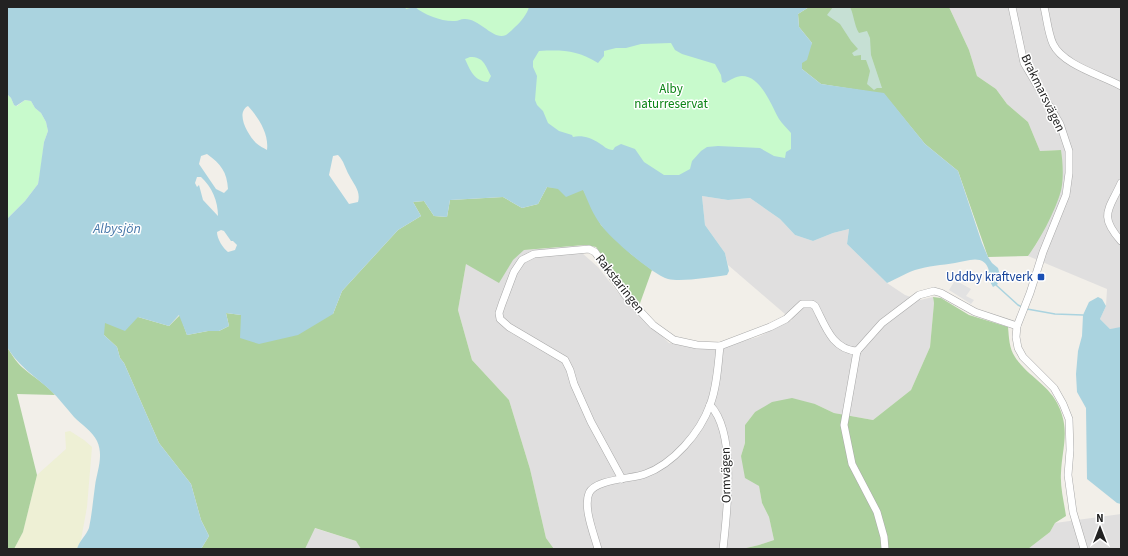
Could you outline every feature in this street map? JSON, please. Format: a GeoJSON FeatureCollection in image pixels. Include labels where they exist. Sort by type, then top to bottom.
{"type":"FeatureCollection","features":[{"type":"Feature","properties":{"kind":"street","name":"Brakmarsvägen"},"geometry":{"type":"LineString","coordinates":[[1012,7],[1024,63],[1060,124],[1069,151],[1069,173],[1066,195],[1043,252],[1029,296],[1017,326]]}},
{"type":"Feature","properties":{"kind":"street"},"geometry":{"type":"LineString","coordinates":[[1044,7],[1052,42],[1056,49],[1064,57],[1078,65],[1121,86]]}},
{"type":"Feature","properties":{"kind":"street"},"geometry":{"type":"LineString","coordinates":[[1121,183],[1108,211],[1107,220],[1112,232],[1121,241]]}},
{"type":"Feature","properties":{"kind":"street","name":"Rakstaringen"},"geometry":{"type":"LineString","coordinates":[[622,479],[591,422],[565,360],[509,327],[500,318],[499,313],[514,272],[522,260],[534,254],[589,249],[595,252],[625,295],[653,325],[674,340],[697,345],[720,346]]}},
{"type":"Feature","properties":{"kind":"street"},"geometry":{"type":"LineString","coordinates":[[885,549],[884,538],[877,512],[852,464],[844,424],[857,351],[882,323],[919,295],[934,291],[941,293],[975,312],[1017,326],[1016,337],[1020,352],[1029,364],[1054,388],[1069,419],[1070,450],[1068,475],[1073,512],[1084,549]]}},
{"type":"Feature","properties":{"kind":"street"},"geometry":{"type":"LineString","coordinates":[[598,549],[586,504],[589,492],[593,488],[603,483],[644,475],[657,469],[669,461],[690,438],[703,420],[710,405],[720,346],[770,327],[786,319],[802,304],[808,303],[815,306],[828,333],[834,341],[843,349],[857,351]]}},
{"type":"Feature","properties":{"kind":"street","name":"Ormvägen"},"geometry":{"type":"LineString","coordinates":[[710,405],[716,411],[727,447],[729,474],[723,549]]}},
{"type":"Feature","properties":{"kind":"shaded area"},"geometry":{"type":"Polygon","coordinates":[[[949,7],[1121,7],[1121,328],[1110,329],[1100,319],[1106,306],[1107,289],[1028,256],[1037,243],[1060,193],[1062,160],[1061,150],[1040,151],[1028,122],[1007,104],[996,89],[977,76],[969,50],[949,7]]]}},
{"type":"Feature","properties":{"kind":"shaded area"},"geometry":{"type":"Polygon","coordinates":[[[702,196],[728,200],[750,198],[780,219],[795,235],[813,241],[833,233],[849,229],[847,244],[887,283],[905,295],[920,300],[933,297],[934,303],[930,347],[911,390],[873,420],[834,413],[815,404],[755,412],[745,425],[745,443],[741,456],[759,486],[762,503],[769,517],[774,540],[742,549],[554,549],[546,538],[530,469],[509,400],[472,360],[458,310],[466,264],[524,250],[574,246],[598,267],[620,295],[669,343],[714,349],[758,337],[792,320],[728,265],[725,253],[705,225],[702,196]]]}},
{"type":"Feature","properties":{"kind":"shaded area"},"geometry":{"type":"Polygon","coordinates":[[[954,282],[960,283],[971,289],[966,296],[974,300],[971,304],[949,290],[954,282]]]}},
{"type":"Feature","properties":{"kind":"shaded area"},"geometry":{"type":"Polygon","coordinates":[[[1121,514],[1121,549],[1028,549],[1050,532],[1055,523],[1121,514]]]}},
{"type":"Feature","properties":{"kind":"shaded area"},"geometry":{"type":"Polygon","coordinates":[[[314,528],[356,541],[361,549],[305,549],[314,528]]]}},
{"type":"Feature","properties":{"kind":"green space","name":"Alby naturreservat"},"geometry":{"type":"Polygon","coordinates":[[[211,7],[784,7],[764,15],[867,179],[641,187],[211,7]]]}},
{"type":"Feature","properties":{"kind":"green space"},"geometry":{"type":"Polygon","coordinates":[[[809,7],[949,7],[969,50],[977,76],[996,89],[1007,104],[1028,122],[1040,151],[1061,150],[1063,172],[1060,194],[1046,226],[1028,256],[988,257],[958,171],[925,144],[884,94],[821,84],[802,69],[802,62],[812,43],[799,27],[798,14],[809,7]]]}},
{"type":"Feature","properties":{"kind":"green space"},"geometry":{"type":"Polygon","coordinates":[[[833,7],[850,7],[859,33],[867,31],[870,38],[871,55],[882,88],[877,88],[874,90],[867,84],[870,71],[866,60],[861,60],[861,55],[854,56],[852,53],[858,49],[840,24],[827,15],[833,7]]]}},
{"type":"Feature","properties":{"kind":"green space"},"geometry":{"type":"Polygon","coordinates":[[[7,94],[11,98],[14,105],[17,106],[25,100],[31,101],[35,108],[41,113],[46,122],[48,131],[44,142],[38,184],[25,201],[7,219],[7,94]]]}},
{"type":"Feature","properties":{"kind":"green space"},"geometry":{"type":"Polygon","coordinates":[[[547,187],[583,189],[601,225],[631,254],[652,270],[639,306],[596,247],[585,245],[524,250],[513,260],[499,283],[466,264],[458,310],[472,360],[509,400],[530,469],[546,538],[554,549],[361,549],[356,541],[315,528],[305,549],[201,549],[209,536],[201,520],[191,484],[159,443],[124,363],[120,358],[117,347],[104,335],[104,320],[138,317],[169,326],[180,315],[187,335],[208,331],[219,331],[229,326],[226,313],[241,315],[333,314],[342,291],[398,230],[421,216],[413,202],[424,201],[434,216],[447,217],[450,200],[503,197],[522,208],[538,204],[547,187]]]}},
{"type":"Feature","properties":{"kind":"green space"},"geometry":{"type":"Polygon","coordinates":[[[933,297],[941,298],[969,315],[1008,327],[1010,346],[1013,354],[1020,364],[1055,399],[1062,416],[1065,432],[1061,478],[1066,516],[1055,523],[1050,532],[1028,549],[742,549],[774,540],[769,517],[762,503],[759,486],[745,478],[741,456],[745,443],[745,425],[755,412],[772,402],[792,398],[815,404],[834,413],[873,420],[911,390],[930,347],[934,303],[933,297]]]}},
{"type":"Feature","properties":{"kind":"green space"},"geometry":{"type":"Polygon","coordinates":[[[7,347],[21,366],[48,387],[55,395],[17,394],[37,475],[23,532],[14,549],[7,549],[7,347]]]}},
{"type":"Feature","properties":{"kind":"green space"},"geometry":{"type":"Polygon","coordinates":[[[70,431],[92,447],[87,507],[81,540],[77,549],[14,549],[23,532],[37,475],[66,449],[65,432],[70,431]]]}},
{"type":"Feature","properties":{"kind":"water","name":"Albysjön"},"geometry":{"type":"Polygon","coordinates":[[[7,7],[405,7],[406,9],[415,7],[423,13],[439,19],[450,21],[464,19],[470,20],[496,35],[501,36],[506,35],[519,23],[529,7],[809,7],[798,14],[799,27],[812,43],[807,60],[802,63],[802,69],[821,84],[884,93],[925,144],[958,171],[982,243],[988,257],[998,268],[1000,275],[995,280],[998,284],[993,287],[986,274],[989,271],[987,265],[980,260],[970,260],[915,270],[887,283],[847,244],[849,229],[833,233],[813,241],[795,235],[780,219],[750,198],[728,200],[702,196],[705,225],[725,253],[729,271],[727,275],[681,280],[668,279],[661,276],[622,247],[598,221],[583,190],[566,197],[558,189],[547,187],[538,204],[522,208],[503,197],[450,200],[447,217],[434,216],[424,201],[413,202],[421,216],[398,230],[342,291],[333,314],[298,335],[259,344],[240,338],[241,315],[226,313],[229,326],[219,331],[208,331],[187,335],[179,315],[169,326],[138,317],[125,331],[105,323],[104,335],[117,347],[120,358],[124,363],[159,443],[191,484],[201,520],[209,536],[201,549],[77,549],[79,543],[89,528],[92,512],[100,458],[97,441],[90,431],[74,417],[53,393],[22,366],[7,347],[7,219],[25,201],[38,184],[44,142],[48,131],[46,122],[41,113],[35,108],[31,101],[25,100],[16,106],[7,94],[7,7]],[[671,43],[641,44],[626,48],[616,48],[604,51],[604,56],[598,63],[576,53],[539,51],[533,61],[533,67],[537,76],[535,100],[537,105],[543,111],[548,123],[559,131],[572,135],[573,137],[580,136],[590,138],[609,149],[613,150],[621,144],[635,149],[644,162],[664,175],[679,175],[690,169],[692,161],[707,147],[718,146],[760,148],[774,156],[785,158],[786,152],[791,149],[791,133],[780,121],[765,92],[749,77],[735,77],[725,83],[722,82],[721,75],[715,64],[682,54],[675,50],[671,43]],[[475,57],[465,59],[473,74],[479,80],[488,82],[491,76],[484,62],[475,57]],[[248,106],[244,109],[244,124],[250,135],[257,144],[267,150],[265,132],[256,116],[248,106]],[[207,154],[201,156],[199,164],[216,189],[224,193],[228,189],[225,173],[220,165],[212,158],[207,154]],[[338,155],[333,156],[329,175],[349,204],[358,202],[359,195],[338,155]],[[197,177],[195,183],[197,187],[199,185],[203,200],[218,216],[216,200],[208,185],[201,177],[197,177]],[[221,230],[217,232],[218,238],[228,252],[235,250],[237,245],[231,241],[224,231],[221,230]]]}},
{"type":"Feature","properties":{"kind":"water"},"geometry":{"type":"Polygon","coordinates":[[[1098,297],[1102,299],[1106,306],[1100,319],[1110,329],[1121,327],[1121,504],[1117,503],[1087,479],[1086,408],[1077,392],[1076,374],[1078,351],[1082,336],[1083,315],[1089,302],[1098,297]]]}},
{"type":"Feature","properties":{"kind":"waterway"},"geometry":{"type":"LineString","coordinates":[[996,285],[1022,307]]}},
{"type":"Feature","properties":{"kind":"waterway"},"geometry":{"type":"LineString","coordinates":[[1027,309],[1055,314],[1083,315]]}},
{"type":"Feature","properties":{"kind":"place","name":"Uddby kraftverk"},"geometry":{"type":"Point","coordinates":[1041,277]}}]}
